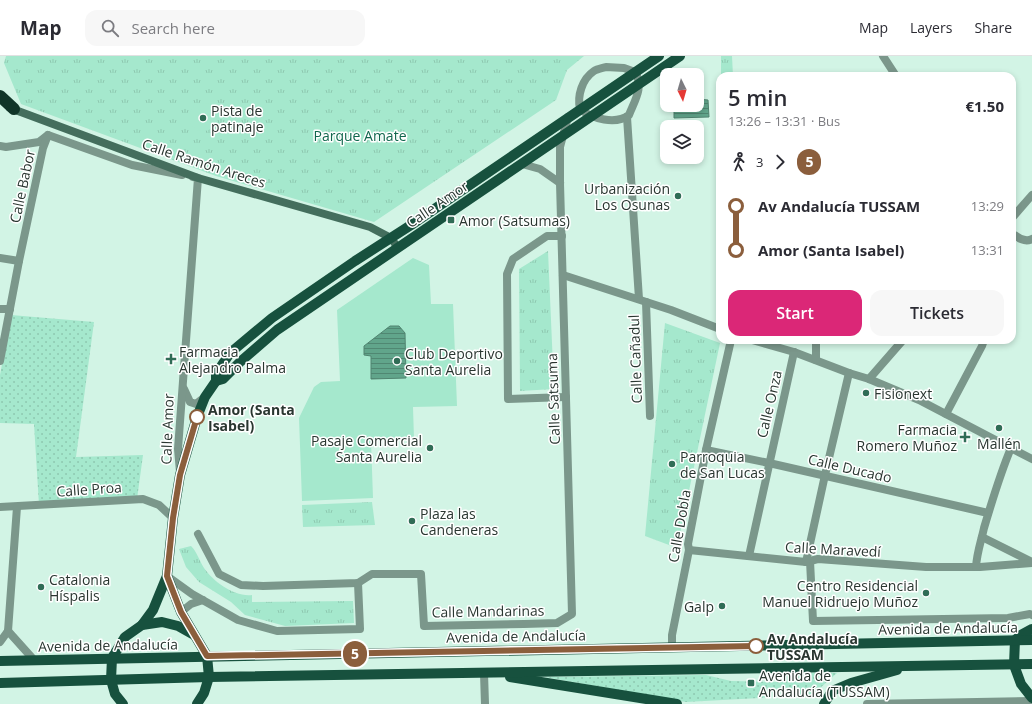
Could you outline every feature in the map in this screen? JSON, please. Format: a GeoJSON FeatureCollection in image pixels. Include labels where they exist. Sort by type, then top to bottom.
{"type":"FeatureCollection","features":[{"type":"Feature","properties":{"kind":"highway"},"geometry":{"type":"LineString","coordinates":[[0,96],[14,109]]}},
{"type":"Feature","properties":{"kind":"main road","name":"Calle Amor"},"geometry":{"type":"LineString","coordinates":[[142,625],[153,610],[167,576],[173,518],[180,475],[197,417],[205,397],[216,381],[216,374],[230,353],[272,318],[659,56]]}},
{"type":"Feature","properties":{"kind":"main road","name":"Calle Amor"},"geometry":{"type":"LineString","coordinates":[[216,381],[223,379],[277,330],[680,56]]}},
{"type":"Feature","properties":{"kind":"main road","name":"Calle Amor"},"geometry":{"type":"LineString","coordinates":[[167,576],[181,612],[207,656]]}},
{"type":"Feature","properties":{"kind":"main road"},"geometry":{"type":"LineString","coordinates":[[123,704],[115,694],[111,680],[112,658],[125,637],[142,625],[162,622],[178,626],[194,635]]}},
{"type":"Feature","properties":{"kind":"main road"},"geometry":{"type":"LineString","coordinates":[[1032,629],[1015,640],[1014,664],[1021,684],[1032,698]]}},
{"type":"Feature","properties":{"kind":"main road","name":"Avenida de Andalucía"},"geometry":{"type":"LineString","coordinates":[[0,661],[1032,640]]}},
{"type":"Feature","properties":{"kind":"main road"},"geometry":{"type":"LineString","coordinates":[[197,704],[204,693],[209,677],[207,656]]}},
{"type":"Feature","properties":{"kind":"main road"},"geometry":{"type":"LineString","coordinates":[[0,683],[209,677],[1032,664]]}},
{"type":"Feature","properties":{"kind":"main road"},"geometry":{"type":"LineString","coordinates":[[824,704],[832,692],[851,683],[910,666]]}},
{"type":"Feature","properties":{"kind":"main road"},"geometry":{"type":"LineString","coordinates":[[484,672],[677,704]]}},
{"type":"Feature","properties":{"kind":"street"},"geometry":{"type":"LineString","coordinates":[[882,56],[893,72]]}},
{"type":"Feature","properties":{"kind":"street"},"geometry":{"type":"LineString","coordinates":[[606,67],[624,68],[635,72],[640,83],[634,103],[627,117],[616,120],[591,116],[580,109],[578,101],[580,94],[585,81],[594,71],[606,67]]}},
{"type":"Feature","properties":{"kind":"street","name":"Calle Ramón Areces"},"geometry":{"type":"LineString","coordinates":[[0,104],[198,178],[370,227],[391,238],[398,248]]}},
{"type":"Feature","properties":{"kind":"street","name":"Calle Satsuma"},"geometry":{"type":"LineString","coordinates":[[568,117],[560,148],[560,183],[563,275],[563,339],[572,614]]}},
{"type":"Feature","properties":{"kind":"street","name":"Calle Cañadul"},"geometry":{"type":"LineString","coordinates":[[627,117],[650,416]]}},
{"type":"Feature","properties":{"kind":"street"},"geometry":{"type":"LineString","coordinates":[[0,146],[6,147],[38,142],[48,135],[132,165],[198,178]]}},
{"type":"Feature","properties":{"kind":"street","name":"Calle Babor"},"geometry":{"type":"LineString","coordinates":[[0,361],[43,148],[48,135]]}},
{"type":"Feature","properties":{"kind":"street"},"geometry":{"type":"LineString","coordinates":[[522,164],[540,168],[560,183]]}},
{"type":"Feature","properties":{"kind":"street","name":"Calle Amor"},"geometry":{"type":"LineString","coordinates":[[180,475],[178,449],[198,178]]}},
{"type":"Feature","properties":{"kind":"street"},"geometry":{"type":"LineString","coordinates":[[1016,213],[1032,195]]}},
{"type":"Feature","properties":{"kind":"street"},"geometry":{"type":"LineString","coordinates":[[1022,206],[1032,207]]}},
{"type":"Feature","properties":{"kind":"street"},"geometry":{"type":"LineString","coordinates":[[1016,235],[1028,241],[1032,239]]}},
{"type":"Feature","properties":{"kind":"street"},"geometry":{"type":"LineString","coordinates":[[562,236],[547,236],[513,259],[506,274],[508,399],[566,396]]}},
{"type":"Feature","properties":{"kind":"street"},"geometry":{"type":"LineString","coordinates":[[0,258],[19,261]]}},
{"type":"Feature","properties":{"kind":"street"},"geometry":{"type":"LineString","coordinates":[[563,275],[642,300],[716,328]]}},
{"type":"Feature","properties":{"kind":"street"},"geometry":{"type":"LineString","coordinates":[[0,309],[10,309]]}},
{"type":"Feature","properties":{"kind":"street","name":"Calle Dobla"},"geometry":{"type":"LineString","coordinates":[[672,647],[672,635],[689,550],[688,544],[706,450],[730,344]]}},
{"type":"Feature","properties":{"kind":"street"},"geometry":{"type":"LineString","coordinates":[[766,344],[794,352],[869,379],[919,400],[1032,459]]}},
{"type":"Feature","properties":{"kind":"street"},"geometry":{"type":"LineString","coordinates":[[816,344],[816,360]]}},
{"type":"Feature","properties":{"kind":"street"},"geometry":{"type":"LineString","coordinates":[[869,379],[900,344]]}},
{"type":"Feature","properties":{"kind":"street"},"geometry":{"type":"LineString","coordinates":[[946,414],[983,344]]}},
{"type":"Feature","properties":{"kind":"street","name":"Calle Onza"},"geometry":{"type":"LineString","coordinates":[[748,556],[794,352]]}},
{"type":"Feature","properties":{"kind":"street"},"geometry":{"type":"LineString","coordinates":[[849,373],[825,475],[808,561],[813,621],[1008,618],[1020,615],[1032,615]]}},
{"type":"Feature","properties":{"kind":"street","name":"Calle Amor"},"geometry":{"type":"LineString","coordinates":[[183,385],[187,399],[190,402],[196,404],[205,397]]}},
{"type":"Feature","properties":{"kind":"street"},"geometry":{"type":"LineString","coordinates":[[976,567],[978,550],[988,513],[1011,448]]}},
{"type":"Feature","properties":{"kind":"street","name":"Calle Ducado"},"geometry":{"type":"LineString","coordinates":[[706,450],[769,462],[988,513]]}},
{"type":"Feature","properties":{"kind":"street","name":"Calle Proa"},"geometry":{"type":"LineString","coordinates":[[0,507],[143,499],[159,505],[173,518]]}},
{"type":"Feature","properties":{"kind":"street"},"geometry":{"type":"LineString","coordinates":[[0,642],[8,631],[17,507]]}},
{"type":"Feature","properties":{"kind":"street","name":"Calle Mandarinas"},"geometry":{"type":"LineString","coordinates":[[198,534],[219,574],[241,585],[263,586],[358,583],[372,574],[421,574],[424,626],[557,623],[572,614]]}},
{"type":"Feature","properties":{"kind":"street"},"geometry":{"type":"LineString","coordinates":[[982,537],[1032,562]]}},
{"type":"Feature","properties":{"kind":"street","name":"Calle Maravedí"},"geometry":{"type":"LineString","coordinates":[[689,550],[808,561],[818,559],[926,567],[976,567],[1032,562]]}},
{"type":"Feature","properties":{"kind":"street"},"geometry":{"type":"LineString","coordinates":[[167,576],[192,594],[238,620],[277,631],[360,630],[358,583]]}},
{"type":"Feature","properties":{"kind":"street"},"geometry":{"type":"LineString","coordinates":[[181,612],[191,604],[204,600]]}},
{"type":"Feature","properties":{"kind":"street"},"geometry":{"type":"LineString","coordinates":[[8,631],[34,660]]}},
{"type":"Feature","properties":{"kind":"street"},"geometry":{"type":"LineString","coordinates":[[484,672],[485,704]]}},
{"type":"Feature","properties":{"kind":"street"},"geometry":{"type":"LineString","coordinates":[[867,704],[1032,701]]}},
{"type":"Feature","properties":{"kind":"green space","name":"Parque Amate"},"geometry":{"type":"Polygon","coordinates":[[[6,56],[584,56],[567,70],[556,100],[374,222],[216,176],[21,104],[4,63],[6,56]]]}},
{"type":"Feature","properties":{"kind":"green space"},"geometry":{"type":"Polygon","coordinates":[[[721,56],[732,56],[733,72],[721,72],[721,56]]]}},
{"type":"Feature","properties":{"kind":"green space","name":"Pista de patinaje"},"geometry":{"type":"Polygon","coordinates":[[[203,103],[213,107],[217,117],[213,127],[203,131],[193,127],[189,117],[193,107],[203,103]]]}},
{"type":"Feature","properties":{"kind":"green space"},"geometry":{"type":"Polygon","coordinates":[[[548,251],[554,389],[520,391],[519,269],[548,251]]]}},
{"type":"Feature","properties":{"kind":"green space","name":"Club Deportivo Santa Aurelia"},"geometry":{"type":"Polygon","coordinates":[[[413,258],[429,265],[431,304],[453,304],[457,406],[413,407],[414,439],[371,441],[373,498],[302,501],[299,418],[314,387],[321,382],[340,381],[337,310],[413,258]]]}},
{"type":"Feature","properties":{"kind":"green space"},"geometry":{"type":"Polygon","coordinates":[[[11,315],[94,322],[76,457],[143,455],[137,499],[39,505],[34,424],[0,423],[0,375],[11,315]]]}},
{"type":"Feature","properties":{"kind":"green space"},"geometry":{"type":"Polygon","coordinates":[[[665,323],[716,342],[716,344],[720,344],[677,548],[645,536],[665,323]]]}},
{"type":"Feature","properties":{"kind":"green space"},"geometry":{"type":"Polygon","coordinates":[[[372,502],[375,525],[303,527],[302,505],[372,502]]]}},
{"type":"Feature","properties":{"kind":"green space"},"geometry":{"type":"Polygon","coordinates":[[[191,546],[204,568],[213,578],[225,588],[238,594],[252,595],[252,602],[353,601],[354,623],[285,626],[245,615],[231,602],[199,582],[186,567],[179,549],[191,546]]]}},
{"type":"Feature","properties":{"kind":"green space"},"geometry":{"type":"Polygon","coordinates":[[[783,673],[837,673],[810,697],[798,697],[796,691],[779,691],[777,697],[686,702],[545,677],[706,675],[731,681],[776,682],[783,673]]]}},
{"type":"Feature","properties":{"kind":"shaded area"},"geometry":{"type":"Polygon","coordinates":[[[704,100],[708,100],[709,117],[674,118],[674,112],[704,112],[704,100]]]}},
{"type":"Feature","properties":{"kind":"shaded area"},"geometry":{"type":"Polygon","coordinates":[[[390,326],[399,326],[405,333],[406,378],[371,379],[371,356],[364,355],[364,346],[390,326]]]}},
{"type":"Feature","properties":{"kind":"bus line","name":"5"},"geometry":{"type":"LineString","coordinates":[[197,417],[180,475],[173,518],[167,576],[181,612],[207,656],[756,646]]}},
{"type":"Feature","properties":{"kind":"place","name":"Pista de patinaje"},"geometry":{"type":"Point","coordinates":[203,118]}},
{"type":"Feature","properties":{"kind":"place","name":"Urbanización Los Osunas"},"geometry":{"type":"Point","coordinates":[678,196]}},
{"type":"Feature","properties":{"kind":"place","name":"Amor (Satsumas)"},"geometry":{"type":"Point","coordinates":[451,220]}},
{"type":"Feature","properties":{"kind":"place","name":"Farmacia Alejandro Palma"},"geometry":{"type":"Point","coordinates":[171,359]}},
{"type":"Feature","properties":{"kind":"place","name":"Club Deportivo Santa Aurelia"},"geometry":{"type":"Point","coordinates":[397,361]}},
{"type":"Feature","properties":{"kind":"place","name":"Fisionext"},"geometry":{"type":"Point","coordinates":[866,393]}},
{"type":"Feature","properties":{"kind":"place","name":"Amor (Santa Isabel)"},"geometry":{"type":"Point","coordinates":[197,417]}},
{"type":"Feature","properties":{"kind":"place","name":"Mallén"},"geometry":{"type":"Point","coordinates":[999,428]}},
{"type":"Feature","properties":{"kind":"place","name":"Farmacia Romero Muñoz"},"geometry":{"type":"Point","coordinates":[965,437]}},
{"type":"Feature","properties":{"kind":"place","name":"Pasaje Comercial Santa Aurelia"},"geometry":{"type":"Point","coordinates":[430,448]}},
{"type":"Feature","properties":{"kind":"place","name":"Parroquia de San Lucas"},"geometry":{"type":"Point","coordinates":[672,464]}},
{"type":"Feature","properties":{"kind":"place","name":"Plaza las Candeneras"},"geometry":{"type":"Point","coordinates":[412,521]}},
{"type":"Feature","properties":{"kind":"place","name":"Catalonia Híspalis"},"geometry":{"type":"Point","coordinates":[41,587]}},
{"type":"Feature","properties":{"kind":"place","name":"Centro Residencial Manuel Ridruejo Muñoz"},"geometry":{"type":"Point","coordinates":[926,593]}},
{"type":"Feature","properties":{"kind":"place","name":"Galp"},"geometry":{"type":"Point","coordinates":[722,606]}},
{"type":"Feature","properties":{"kind":"place","name":"Av Andalucía TUSSAM"},"geometry":{"type":"Point","coordinates":[756,646]}},
{"type":"Feature","properties":{"kind":"place","name":"Avenida de Andalucía (TUSSAM)"},"geometry":{"type":"Point","coordinates":[751,683]}}]}
